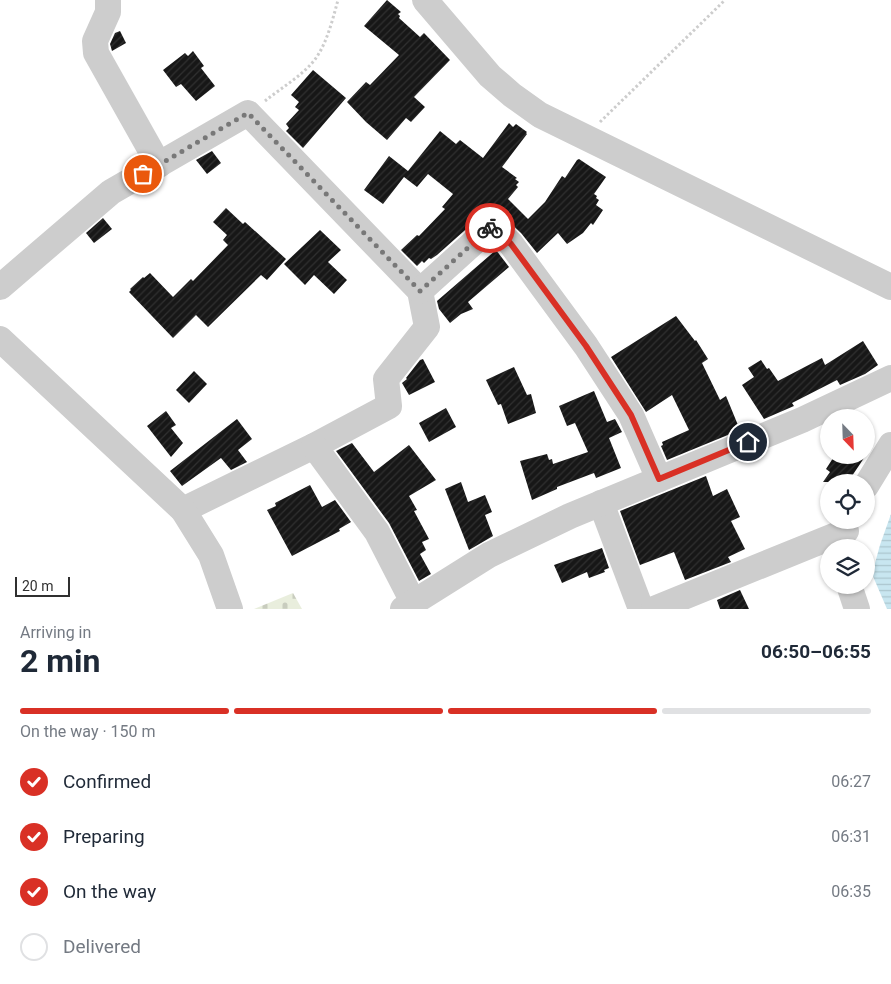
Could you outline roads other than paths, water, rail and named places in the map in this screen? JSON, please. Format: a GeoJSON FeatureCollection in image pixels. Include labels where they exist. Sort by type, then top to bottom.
{"type":"FeatureCollection","features":[{"type":"Feature","properties":{"kind":"street"},"geometry":{"type":"LineString","coordinates":[[108,0],[108,12],[95,41],[96,53],[159,165]]}},
{"type":"Feature","properties":{"kind":"street"},"geometry":{"type":"LineString","coordinates":[[425,0],[490,76],[540,115],[891,287]]}},
{"type":"Feature","properties":{"kind":"street"},"geometry":{"type":"LineString","coordinates":[[0,286],[111,192],[248,113],[420,291],[427,327],[386,379],[389,406],[314,446],[183,510]]}},
{"type":"Feature","properties":{"kind":"street"},"geometry":{"type":"LineString","coordinates":[[420,291],[492,226],[511,244],[586,346],[631,415],[659,479]]}},
{"type":"Feature","properties":{"kind":"street"},"geometry":{"type":"LineString","coordinates":[[0,340],[183,510],[211,555],[230,609]]}},
{"type":"Feature","properties":{"kind":"street"},"geometry":{"type":"LineString","coordinates":[[314,446],[377,532],[408,606],[489,555],[601,503],[802,420],[891,378]]}},
{"type":"Feature","properties":{"kind":"street"},"geometry":{"type":"LineString","coordinates":[[873,474],[891,445]]}},
{"type":"Feature","properties":{"kind":"street"},"geometry":{"type":"LineString","coordinates":[[601,503],[641,609]]}},
{"type":"Feature","properties":{"kind":"street"},"geometry":{"type":"LineString","coordinates":[[654,609],[847,533]]}},
{"type":"Feature","properties":{"kind":"street"},"geometry":{"type":"LineString","coordinates":[[852,594],[857,609]]}},
{"type":"Feature","properties":{"kind":"water"},"geometry":{"type":"Polygon","coordinates":[[[891,514],[891,609],[887,609],[875,581],[875,563],[891,514]]]}}]}
